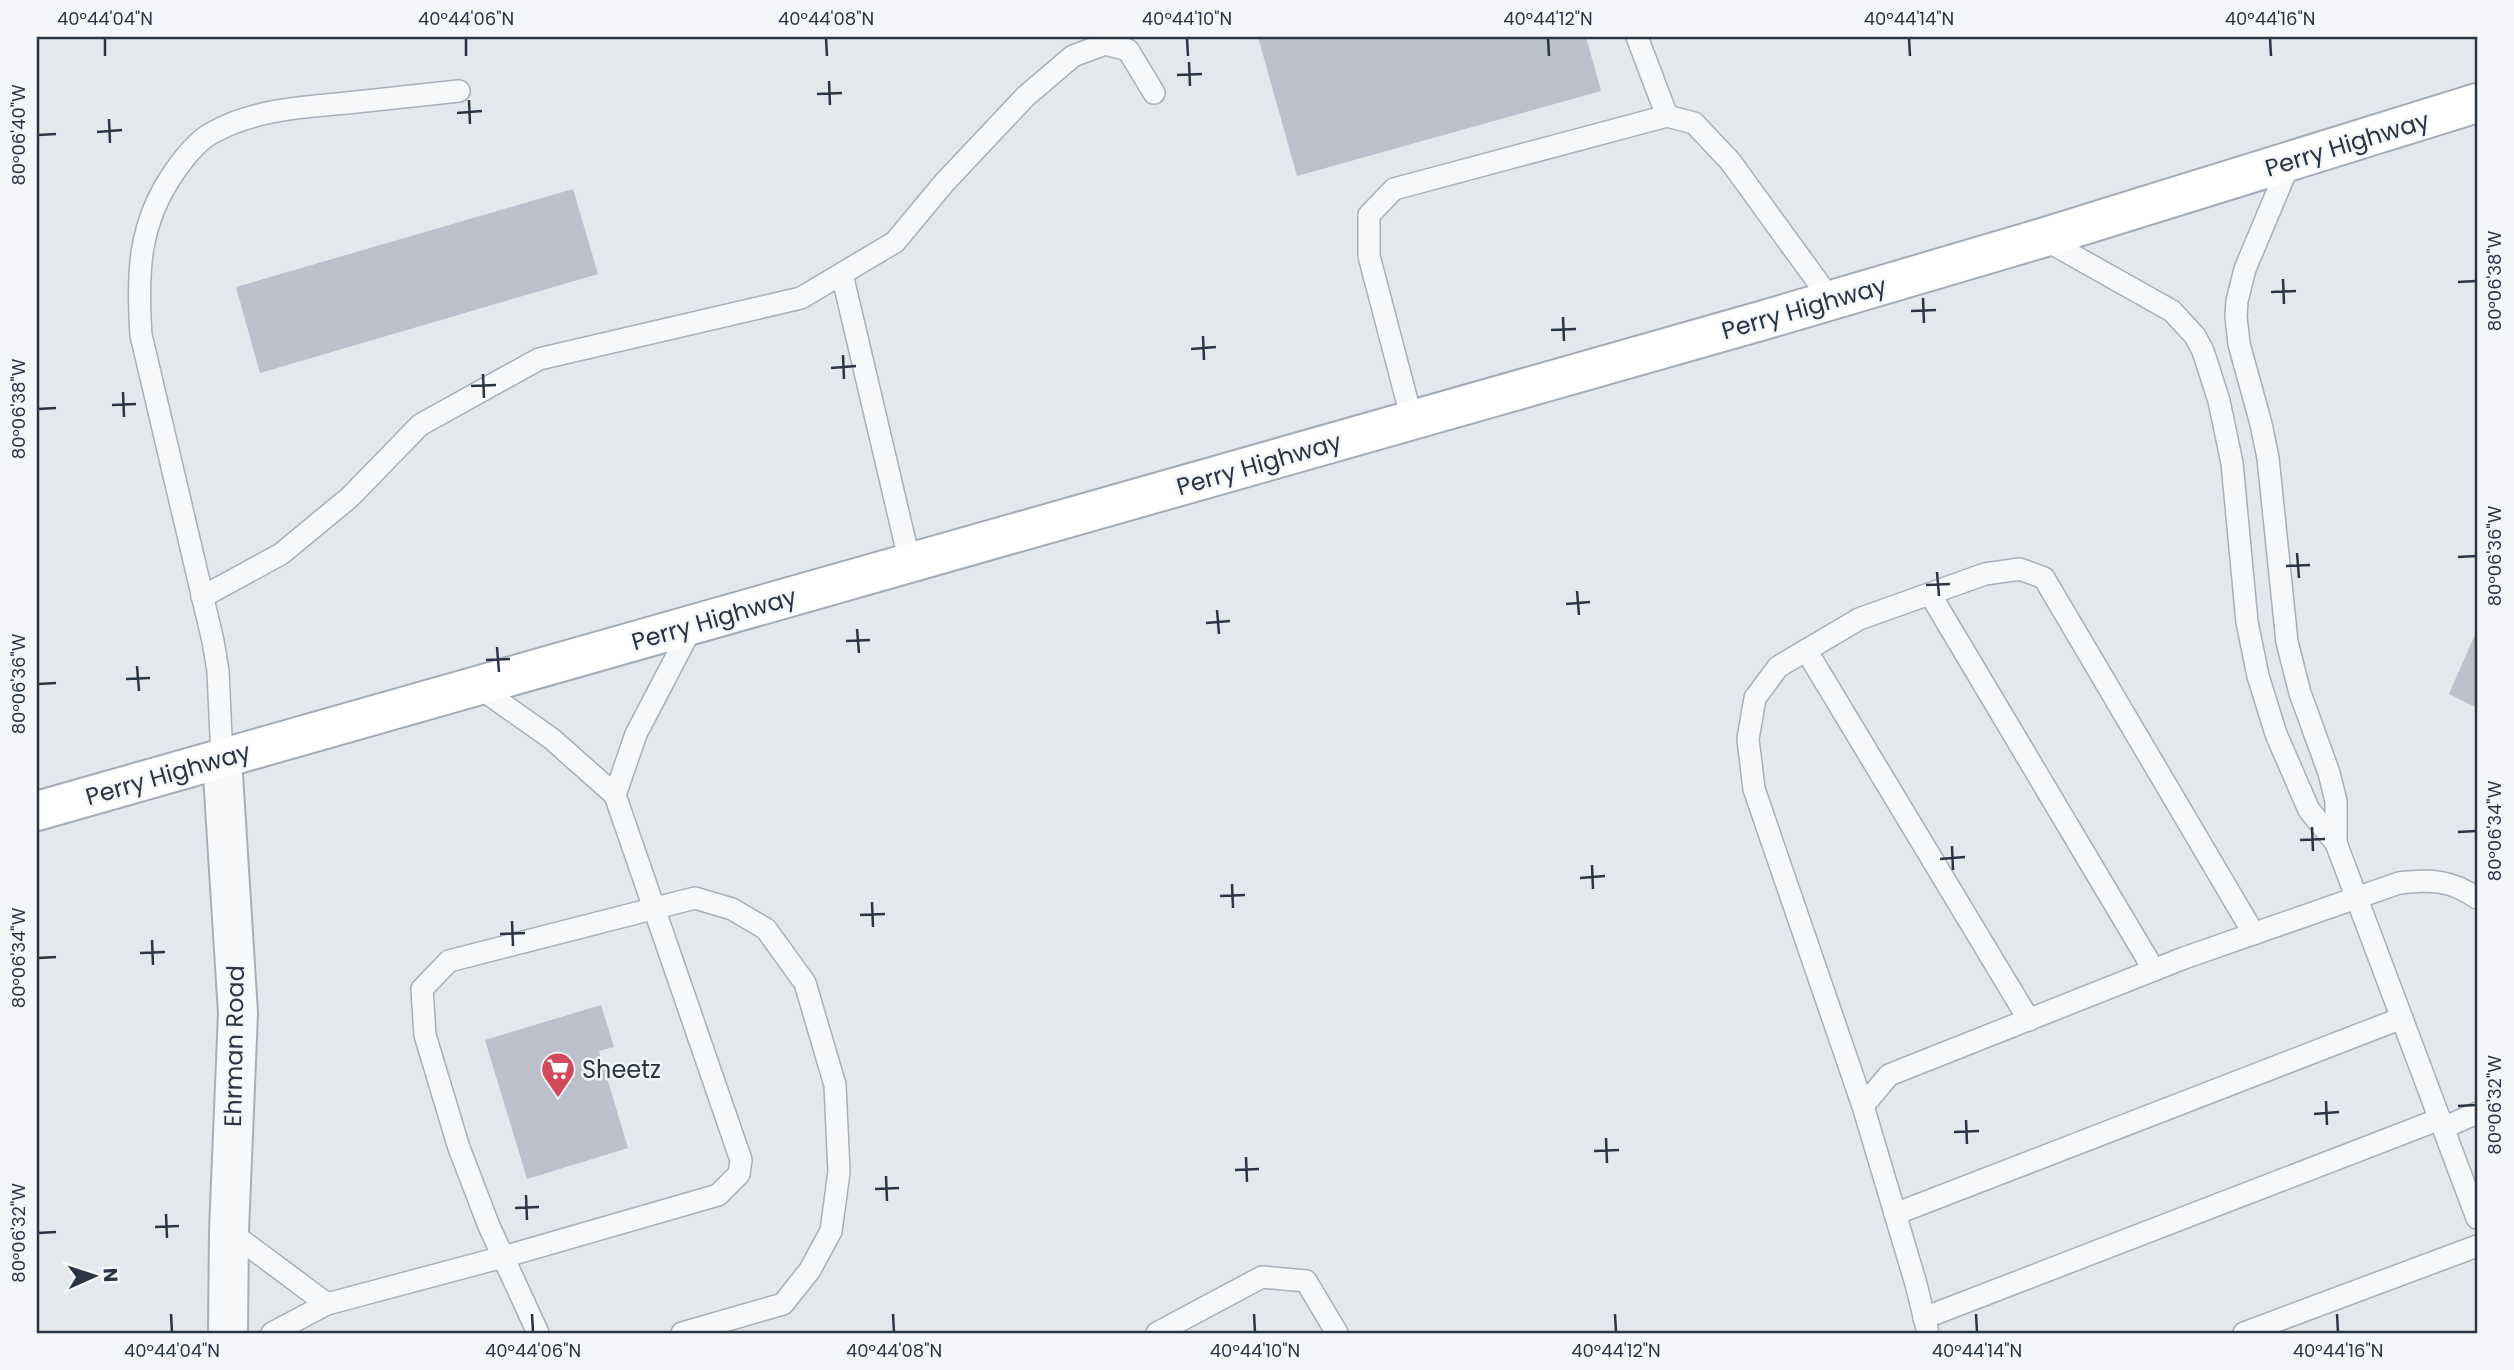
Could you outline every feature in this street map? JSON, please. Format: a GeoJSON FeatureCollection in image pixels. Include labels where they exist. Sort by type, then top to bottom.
{"type":"FeatureCollection","features":[{"type":"Feature","properties":{"kind":"main road","name":"Perry Highway"},"geometry":{"type":"LineString","coordinates":[[37,811],[1831,300],[2042,238],[2477,103]]}},
{"type":"Feature","properties":{"kind":"street","name":"Ehrman Road"},"geometry":{"type":"LineString","coordinates":[[222,759],[238,1000],[228,1333]]}},
{"type":"Feature","properties":{"kind":"lane"},"geometry":{"type":"LineString","coordinates":[[1637,37],[1667,116]]}},
{"type":"Feature","properties":{"kind":"lane"},"geometry":{"type":"LineString","coordinates":[[202,597],[281,554],[350,497],[420,425],[540,359],[801,298],[895,243],[944,183],[1026,96],[1073,56],[1105,44],[1128,50],[1154,93]]}},
{"type":"Feature","properties":{"kind":"lane"},"geometry":{"type":"LineString","coordinates":[[222,759],[218,671],[141,335],[138,283],[145,236],[160,192],[184,158],[210,134],[246,118],[288,109],[459,91]]}},
{"type":"Feature","properties":{"kind":"lane"},"geometry":{"type":"LineString","coordinates":[[1412,420],[1369,256],[1369,215],[1394,189],[1667,116],[1694,123],[1730,161],[1831,300]]}},
{"type":"Feature","properties":{"kind":"lane"},"geometry":{"type":"LineString","coordinates":[[2290,162],[2245,269],[2236,317],[2239,344],[2262,424],[2268,458],[2287,642],[2300,693],[2326,764],[2336,801],[2336,843]]}},
{"type":"Feature","properties":{"kind":"lane"},"geometry":{"type":"LineString","coordinates":[[2042,238],[2172,312],[2195,336],[2203,351],[2219,401],[2231,453],[2247,622],[2258,676],[2281,745],[2309,810],[2336,843],[2477,1218]]}},
{"type":"Feature","properties":{"kind":"lane"},"geometry":{"type":"LineString","coordinates":[[842,274],[910,563]]}},
{"type":"Feature","properties":{"kind":"lane"},"geometry":{"type":"LineString","coordinates":[[2254,934],[2044,578],[2020,569],[1985,574],[1859,619],[1778,667],[1755,698],[1748,739],[1754,789],[1863,1106],[1926,1326],[2442,1123],[2477,1113]]}},
{"type":"Feature","properties":{"kind":"lane"},"geometry":{"type":"LineString","coordinates":[[1930,594],[2154,970]]}},
{"type":"Feature","properties":{"kind":"lane"},"geometry":{"type":"LineString","coordinates":[[615,795],[636,734],[693,625]]}},
{"type":"Feature","properties":{"kind":"lane"},"geometry":{"type":"LineString","coordinates":[[1806,650],[2029,1020]]}},
{"type":"Feature","properties":{"kind":"lane"},"geometry":{"type":"LineString","coordinates":[[272,1333],[327,1304],[718,1195],[739,1174],[741,1160],[615,795],[552,739],[477,687]]}},
{"type":"Feature","properties":{"kind":"lane"},"geometry":{"type":"LineString","coordinates":[[1863,1106],[1889,1075],[2154,970],[2399,883],[2444,882],[2462,888],[2477,898]]}},
{"type":"Feature","properties":{"kind":"lane"},"geometry":{"type":"LineString","coordinates":[[538,1333],[503,1257],[459,1148],[425,1035],[422,989],[449,961],[695,898],[732,909],[766,929],[805,983],[835,1085],[839,1172],[831,1231],[810,1270],[783,1304],[682,1333]]}},
{"type":"Feature","properties":{"kind":"lane"},"geometry":{"type":"LineString","coordinates":[[1895,1214],[2402,1018]]}},
{"type":"Feature","properties":{"kind":"lane"},"geometry":{"type":"LineString","coordinates":[[229,1231],[327,1304]]}},
{"type":"Feature","properties":{"kind":"lane"},"geometry":{"type":"LineString","coordinates":[[2244,1333],[2477,1246]]}},
{"type":"Feature","properties":{"kind":"lane"},"geometry":{"type":"LineString","coordinates":[[1157,1333],[1262,1278],[1306,1281],[1337,1333]]}},
{"type":"Feature","properties":{"kind":"building"},"geometry":{"type":"Polygon","coordinates":[[[1258,37],[1586,37],[1601,91],[1297,176],[1258,37]]]}},
{"type":"Feature","properties":{"kind":"building"},"geometry":{"type":"Polygon","coordinates":[[[573,189],[598,274],[260,373],[236,287],[573,189]]]}},
{"type":"Feature","properties":{"kind":"building"},"geometry":{"type":"Polygon","coordinates":[[[2477,630],[2477,708],[2449,694],[2477,630]]]}},
{"type":"Feature","properties":{"kind":"building","name":"Sheetz"},"geometry":{"type":"Polygon","coordinates":[[[601,1005],[614,1047],[599,1051],[628,1148],[527,1179],[485,1040],[601,1005]]]}},
{"type":"Feature","properties":{"kind":"place","name":"Sheetz"},"geometry":{"type":"Point","coordinates":[558,1099]}}]}
